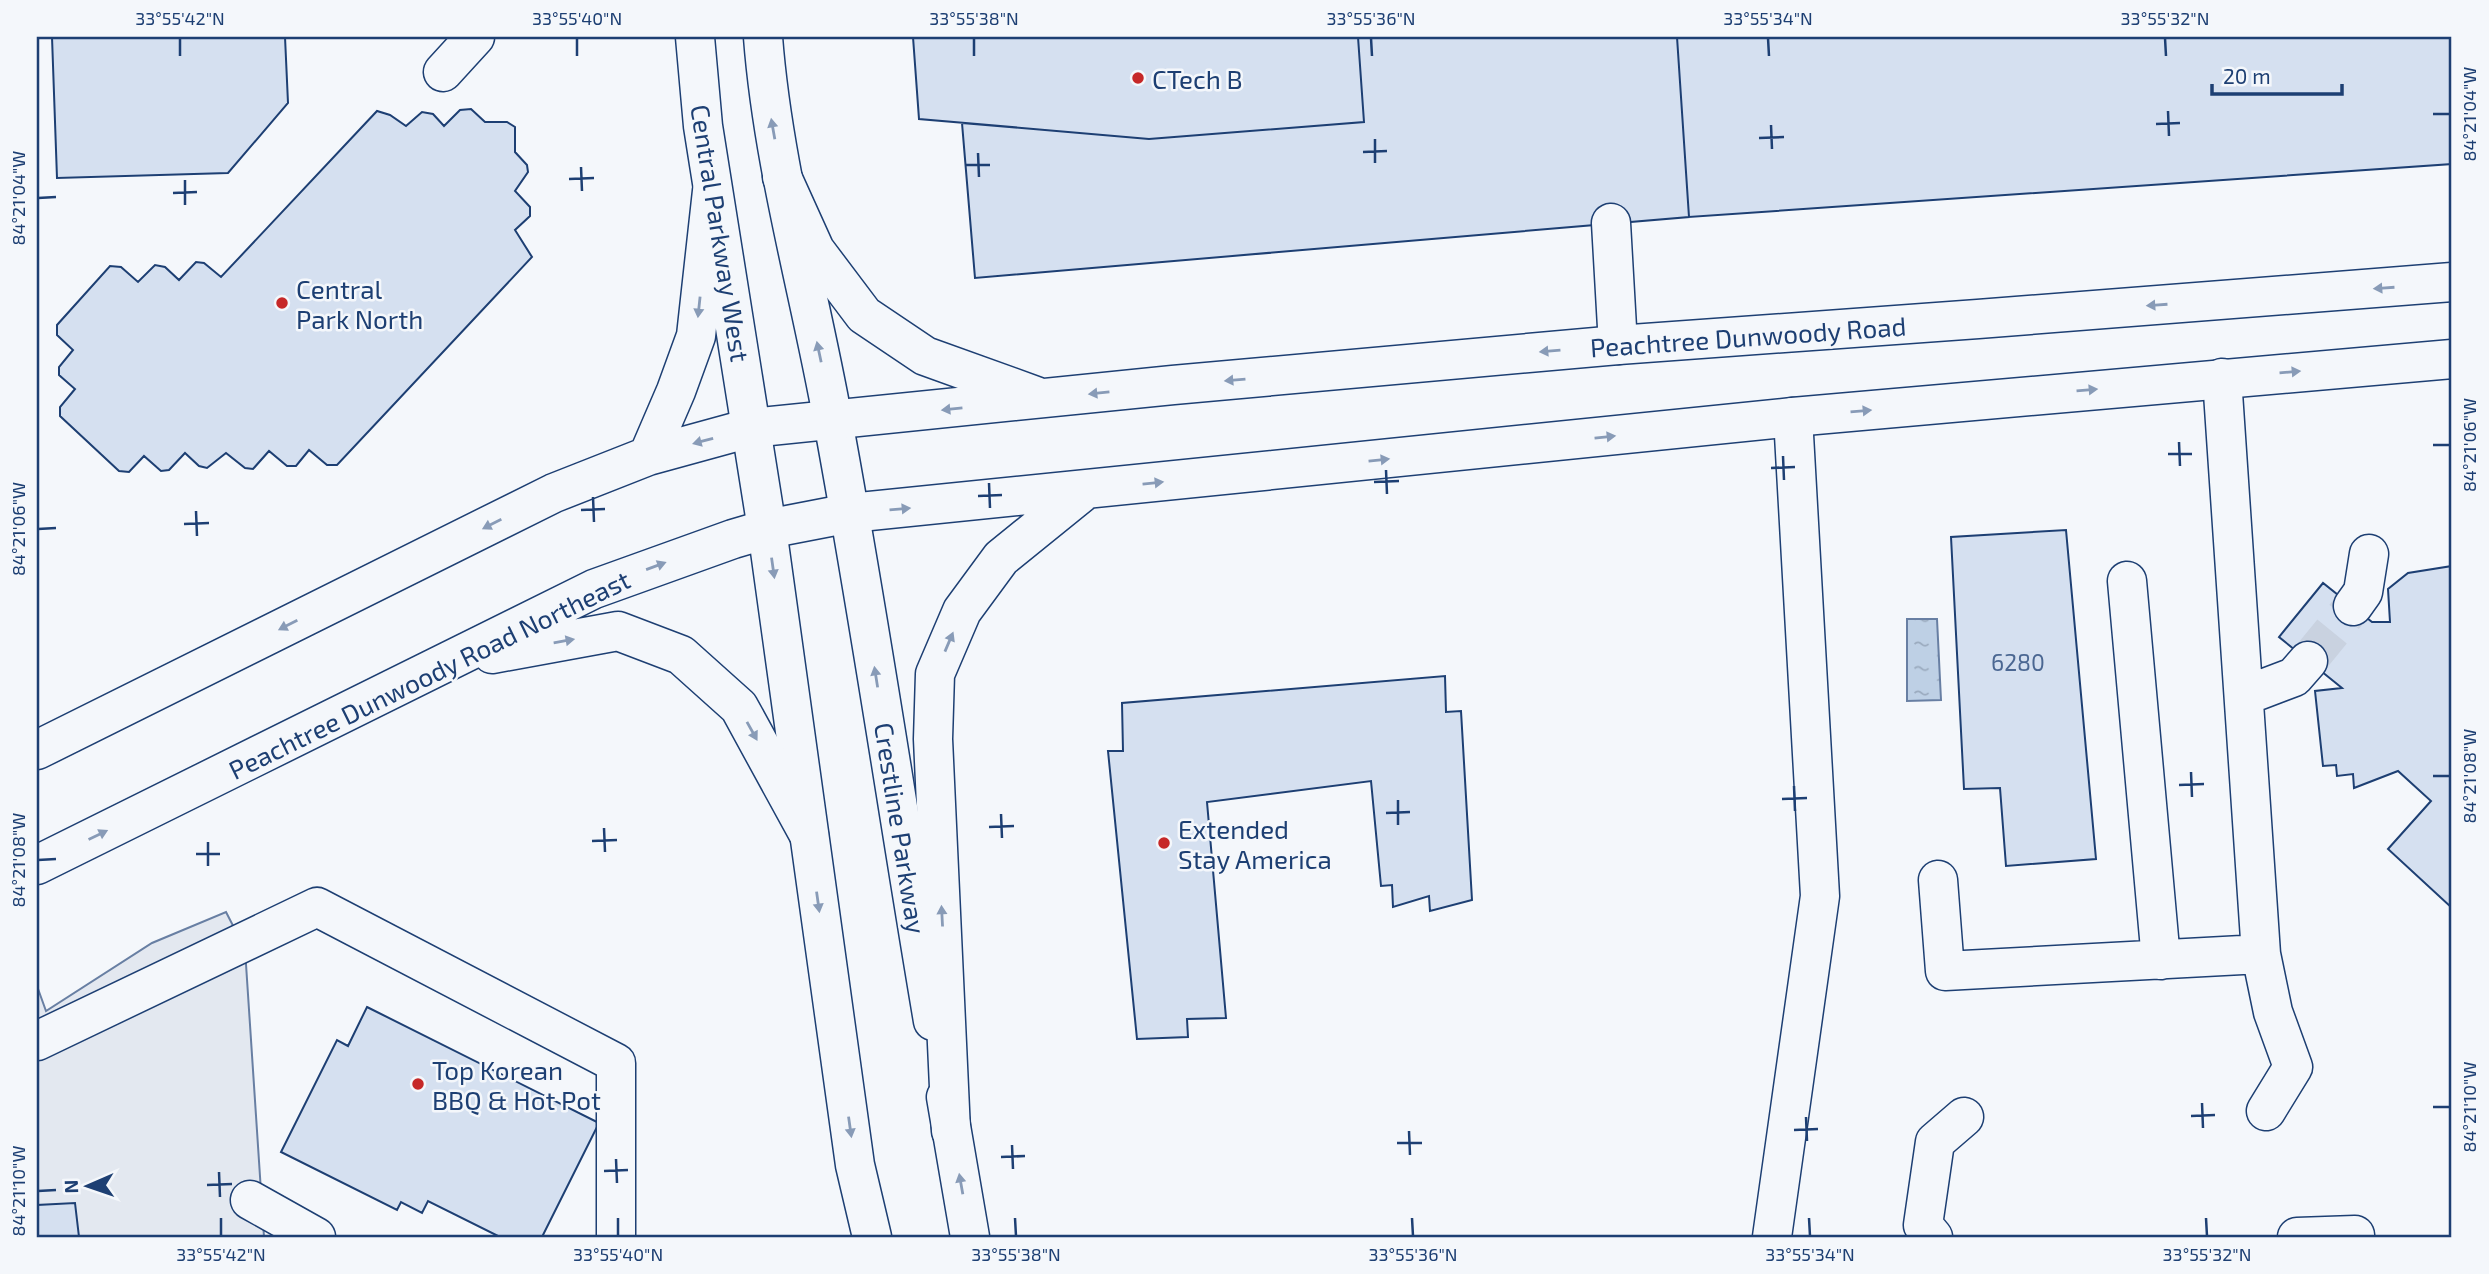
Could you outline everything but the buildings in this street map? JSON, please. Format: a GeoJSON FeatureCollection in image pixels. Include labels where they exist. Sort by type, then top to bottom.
{"type":"FeatureCollection","features":[{"type":"Feature","properties":{"kind":"main road"},"geometry":{"type":"LineString","coordinates":[[443,72],[475,37]]}},
{"type":"Feature","properties":{"kind":"main road","name":"Central Parkway West"},"geometry":{"type":"LineString","coordinates":[[695,37],[712,191],[750,428]]}},
{"type":"Feature","properties":{"kind":"main road"},"geometry":{"type":"LineString","coordinates":[[763,37],[769,105],[782,177],[833,418]]}},
{"type":"Feature","properties":{"kind":"main road"},"geometry":{"type":"LineString","coordinates":[[782,177],[815,250],[864,315],[925,356],[1045,399]]}},
{"type":"Feature","properties":{"kind":"main road"},"geometry":{"type":"LineString","coordinates":[[648,456],[696,336],[712,191]]}},
{"type":"Feature","properties":{"kind":"main road"},"geometry":{"type":"LineString","coordinates":[[1611,223],[1618,345]]}},
{"type":"Feature","properties":{"kind":"main road","name":"Peachtree Dunwoody Road"},"geometry":{"type":"LineString","coordinates":[[1045,399],[1618,345],[2452,282]]}},
{"type":"Feature","properties":{"kind":"main road"},"geometry":{"type":"LineString","coordinates":[[951,1131],[933,739],[935,674],[962,611],[1002,558],[1085,490],[1793,417],[2452,359]]}},
{"type":"Feature","properties":{"kind":"main road"},"geometry":{"type":"LineString","coordinates":[[2222,378],[2261,954],[2273,1012],[2293,1067],[2266,1111]]}},
{"type":"Feature","properties":{"kind":"main road"},"geometry":{"type":"LineString","coordinates":[[37,750],[554,493],[648,456],[750,428],[1045,399]]}},
{"type":"Feature","properties":{"kind":"main road"},"geometry":{"type":"LineString","coordinates":[[1772,1237],[1820,896],[1793,417]]}},
{"type":"Feature","properties":{"kind":"main road","name":"Crestline Parkway"},"geometry":{"type":"LineString","coordinates":[[833,418],[970,1237]]}},
{"type":"Feature","properties":{"kind":"main road"},"geometry":{"type":"LineString","coordinates":[[750,428],[767,529],[855,1165],[872,1237]]}},
{"type":"Feature","properties":{"kind":"main road","name":"Peachtree Dunwoody Road Northeast"},"geometry":{"type":"LineString","coordinates":[[37,865],[594,589],[733,539],[767,529],[850,513],[1085,490]]}},
{"type":"Feature","properties":{"kind":"main road"},"geometry":{"type":"LineString","coordinates":[[2353,606],[2363,592],[2369,554]]}},
{"type":"Feature","properties":{"kind":"main road"},"geometry":{"type":"LineString","coordinates":[[2127,581],[2161,960]]}},
{"type":"Feature","properties":{"kind":"main road"},"geometry":{"type":"LineString","coordinates":[[448,662],[618,631],[681,655],[738,707],[809,835]]}},
{"type":"Feature","properties":{"kind":"main road"},"geometry":{"type":"LineString","coordinates":[[2244,696],[2294,677],[2308,661]]}},
{"type":"Feature","properties":{"kind":"main road"},"geometry":{"type":"LineString","coordinates":[[1938,880],[1945,971],[2261,954]]}},
{"type":"Feature","properties":{"kind":"main road"},"geometry":{"type":"LineString","coordinates":[[37,1041],[317,907],[616,1063],[616,1237]]}},
{"type":"Feature","properties":{"kind":"main road"},"geometry":{"type":"LineString","coordinates":[[1925,1233],[1935,1142],[1964,1117]]}},
{"type":"Feature","properties":{"kind":"main road"},"geometry":{"type":"LineString","coordinates":[[250,1200],[316,1237]]}},
{"type":"Feature","properties":{"kind":"main road"},"geometry":{"type":"LineString","coordinates":[[2297,1237],[2356,1235]]}},
{"type":"Feature","properties":{"kind":"shaded area"},"geometry":{"type":"Polygon","coordinates":[[[226,912],[245,949],[264,1237],[37,1237],[37,986],[46,1011],[152,943],[226,912]]]}},
{"type":"Feature","properties":{"kind":"water"},"geometry":{"type":"Polygon","coordinates":[[[1907,619],[1937,619],[1941,700],[1907,701],[1907,619]]]}},
{"type":"Feature","properties":{"kind":"tunnel"},"geometry":{"type":"LineString","coordinates":[[2308,661],[2353,606]]}},
{"type":"Feature","properties":{"kind":"place","name":"CTech B"},"geometry":{"type":"Point","coordinates":[1138,78]}},
{"type":"Feature","properties":{"kind":"place","name":"Central Park North"},"geometry":{"type":"Point","coordinates":[282,303]}},
{"type":"Feature","properties":{"kind":"place","name":"Extended Stay America"},"geometry":{"type":"Point","coordinates":[1164,843]}},
{"type":"Feature","properties":{"kind":"place","name":"Top Korean BBQ & Hot Pot"},"geometry":{"type":"Point","coordinates":[418,1084]}}]}
